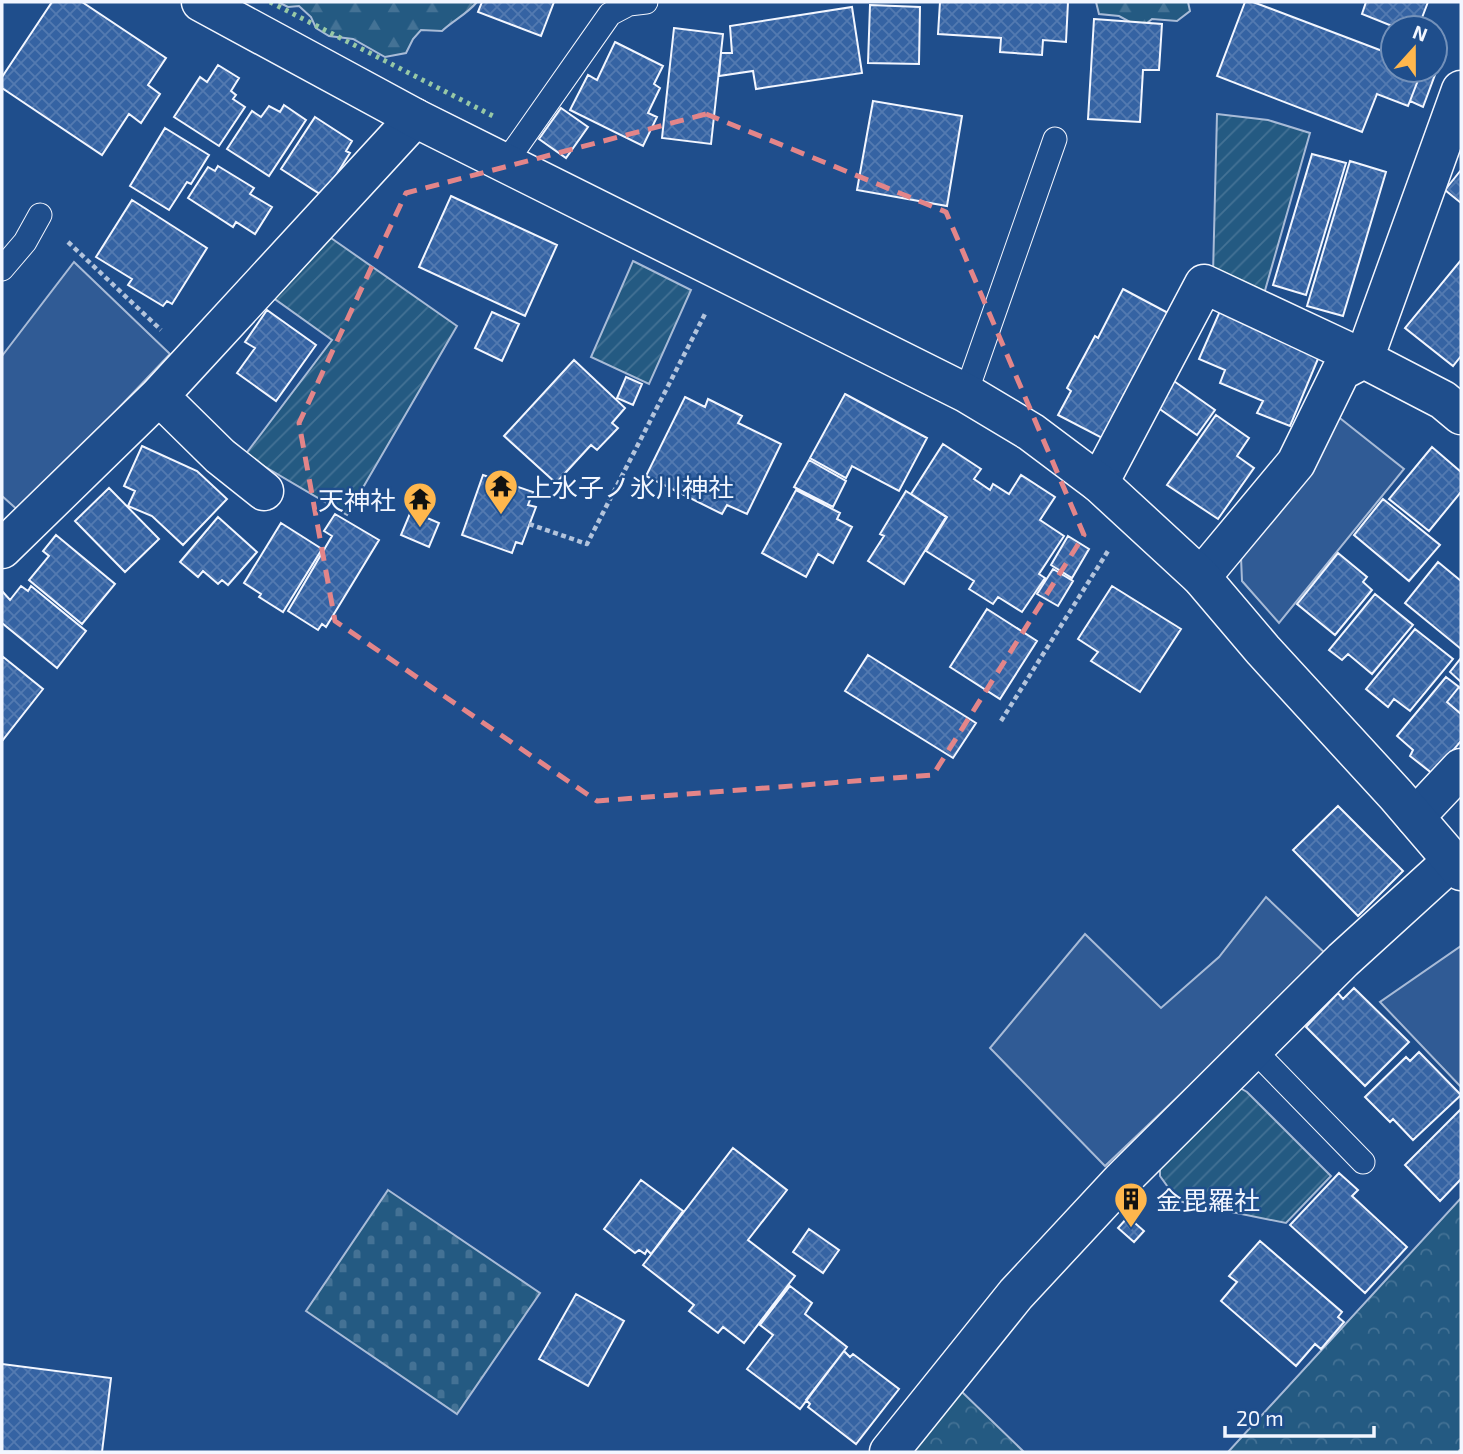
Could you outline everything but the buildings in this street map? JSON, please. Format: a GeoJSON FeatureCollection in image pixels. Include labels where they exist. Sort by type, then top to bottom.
{"type":"FeatureCollection","features":[{"type":"Feature","properties":{"kind":"street"},"geometry":{"type":"LineString","coordinates":[[201,2],[415,118],[966,393],[1031,432],[1099,482],[1201,577],[1263,650],[1457,865],[1343,960],[1122,1180],[1016,1294],[889,1452]]}},
{"type":"Feature","properties":{"kind":"street"},"geometry":{"type":"LineString","coordinates":[[1201,577],[1296,463],[1341,371],[1364,359],[1461,90]]}},
{"type":"Feature","properties":{"kind":"street"},"geometry":{"type":"LineString","coordinates":[[2,549],[159,396],[415,118]]}},
{"type":"Feature","properties":{"kind":"street"},"geometry":{"type":"LineString","coordinates":[[1099,482],[1204,284],[1364,359],[1443,400],[1460,412]]}},
{"type":"Feature","properties":{"kind":"street"},"geometry":{"type":"LineString","coordinates":[[159,396],[220,456],[264,491]]}},
{"type":"Feature","properties":{"kind":"street"},"geometry":{"type":"LineString","coordinates":[[1415,817],[1461,768]]}},
{"type":"Feature","properties":{"kind":"lane"},"geometry":{"type":"LineString","coordinates":[[506,162],[610,14],[629,4],[646,2]]}},
{"type":"Feature","properties":{"kind":"lane"},"geometry":{"type":"LineString","coordinates":[[966,393],[1055,139]]}},
{"type":"Feature","properties":{"kind":"lane"},"geometry":{"type":"LineString","coordinates":[[2,269],[25,242],[40,215]]}},
{"type":"Feature","properties":{"kind":"lane"},"geometry":{"type":"LineString","coordinates":[[1253,1049],[1363,1162]]}},
{"type":"Feature","properties":{"kind":"path"},"geometry":{"type":"LineString","coordinates":[[40,215],[192,359]]}},
{"type":"Feature","properties":{"kind":"path"},"geometry":{"type":"LineString","coordinates":[[529,524],[587,544],[726,274]]}},
{"type":"Feature","properties":{"kind":"path"},"geometry":{"type":"LineString","coordinates":[[1001,721],[1133,512]]}},
{"type":"Feature","properties":{"kind":"highlighted area"},"geometry":{"type":"Polygon","coordinates":[[[706,114],[946,212],[1084,535],[933,775],[597,801],[335,621],[299,423],[406,193],[706,114]]]}},
{"type":"Feature","properties":{"kind":"green space"},"geometry":{"type":"Polygon","coordinates":[[[278,2],[477,2],[442,31],[421,30],[406,53],[385,57],[353,39],[329,36],[316,28],[311,17],[299,6],[288,7],[278,2]]]}},
{"type":"Feature","properties":{"kind":"green space"},"geometry":{"type":"Polygon","coordinates":[[[1096,2],[1188,2],[1190,11],[1177,21],[1152,19],[1141,28],[1119,16],[1099,14],[1096,2]]]}},
{"type":"Feature","properties":{"kind":"green space"},"geometry":{"type":"Polygon","coordinates":[[[1217,114],[1268,120],[1310,133],[1264,294],[1213,274],[1217,114]]]}},
{"type":"Feature","properties":{"kind":"green space"},"geometry":{"type":"Polygon","coordinates":[[[331,238],[457,326],[347,515],[245,455],[332,340],[272,297],[331,238]]]}},
{"type":"Feature","properties":{"kind":"green space"},"geometry":{"type":"Polygon","coordinates":[[[633,261],[691,290],[649,384],[591,357],[633,261]]]}},
{"type":"Feature","properties":{"kind":"green space"},"geometry":{"type":"Polygon","coordinates":[[[1240,1088],[1331,1176],[1286,1223],[1178,1201],[1160,1176],[1160,1160],[1240,1088]]]}},
{"type":"Feature","properties":{"kind":"green space"},"geometry":{"type":"Polygon","coordinates":[[[388,1190],[540,1293],[457,1414],[306,1311],[388,1190]]]}},
{"type":"Feature","properties":{"kind":"green space"},"geometry":{"type":"Polygon","coordinates":[[[1461,1198],[1461,1452],[1228,1452],[1461,1198]]]}},
{"type":"Feature","properties":{"kind":"green space"},"geometry":{"type":"Polygon","coordinates":[[[960,1390],[1024,1452],[908,1452],[960,1390]]]}},
{"type":"Feature","properties":{"kind":"shaded area"},"geometry":{"type":"Polygon","coordinates":[[[74,262],[170,354],[20,512],[2,496],[2,356],[74,262]]]}},
{"type":"Feature","properties":{"kind":"shaded area"},"geometry":{"type":"Polygon","coordinates":[[[1336,415],[1404,469],[1279,623],[1242,581],[1241,557],[1336,415]]]}},
{"type":"Feature","properties":{"kind":"shaded area"},"geometry":{"type":"Polygon","coordinates":[[[1266,897],[1327,955],[1105,1166],[990,1048],[1085,934],[1161,1008],[1219,957],[1266,897]]]}},
{"type":"Feature","properties":{"kind":"shaded area"},"geometry":{"type":"Polygon","coordinates":[[[1461,946],[1461,1087],[1380,1002],[1461,946]]]}},
{"type":"Feature","properties":{"kind":"hedge"},"geometry":{"type":"LineString","coordinates":[[270,2],[495,117]]}},
{"type":"Feature","properties":{"kind":"place","name":"上水子ノ氷川神社"},"geometry":{"type":"Point","coordinates":[501,516]}},
{"type":"Feature","properties":{"kind":"place","name":"天神社"},"geometry":{"type":"Point","coordinates":[420,529]}},
{"type":"Feature","properties":{"kind":"place","name":"金毘羅社"},"geometry":{"type":"Point","coordinates":[1131,1229]}}]}
